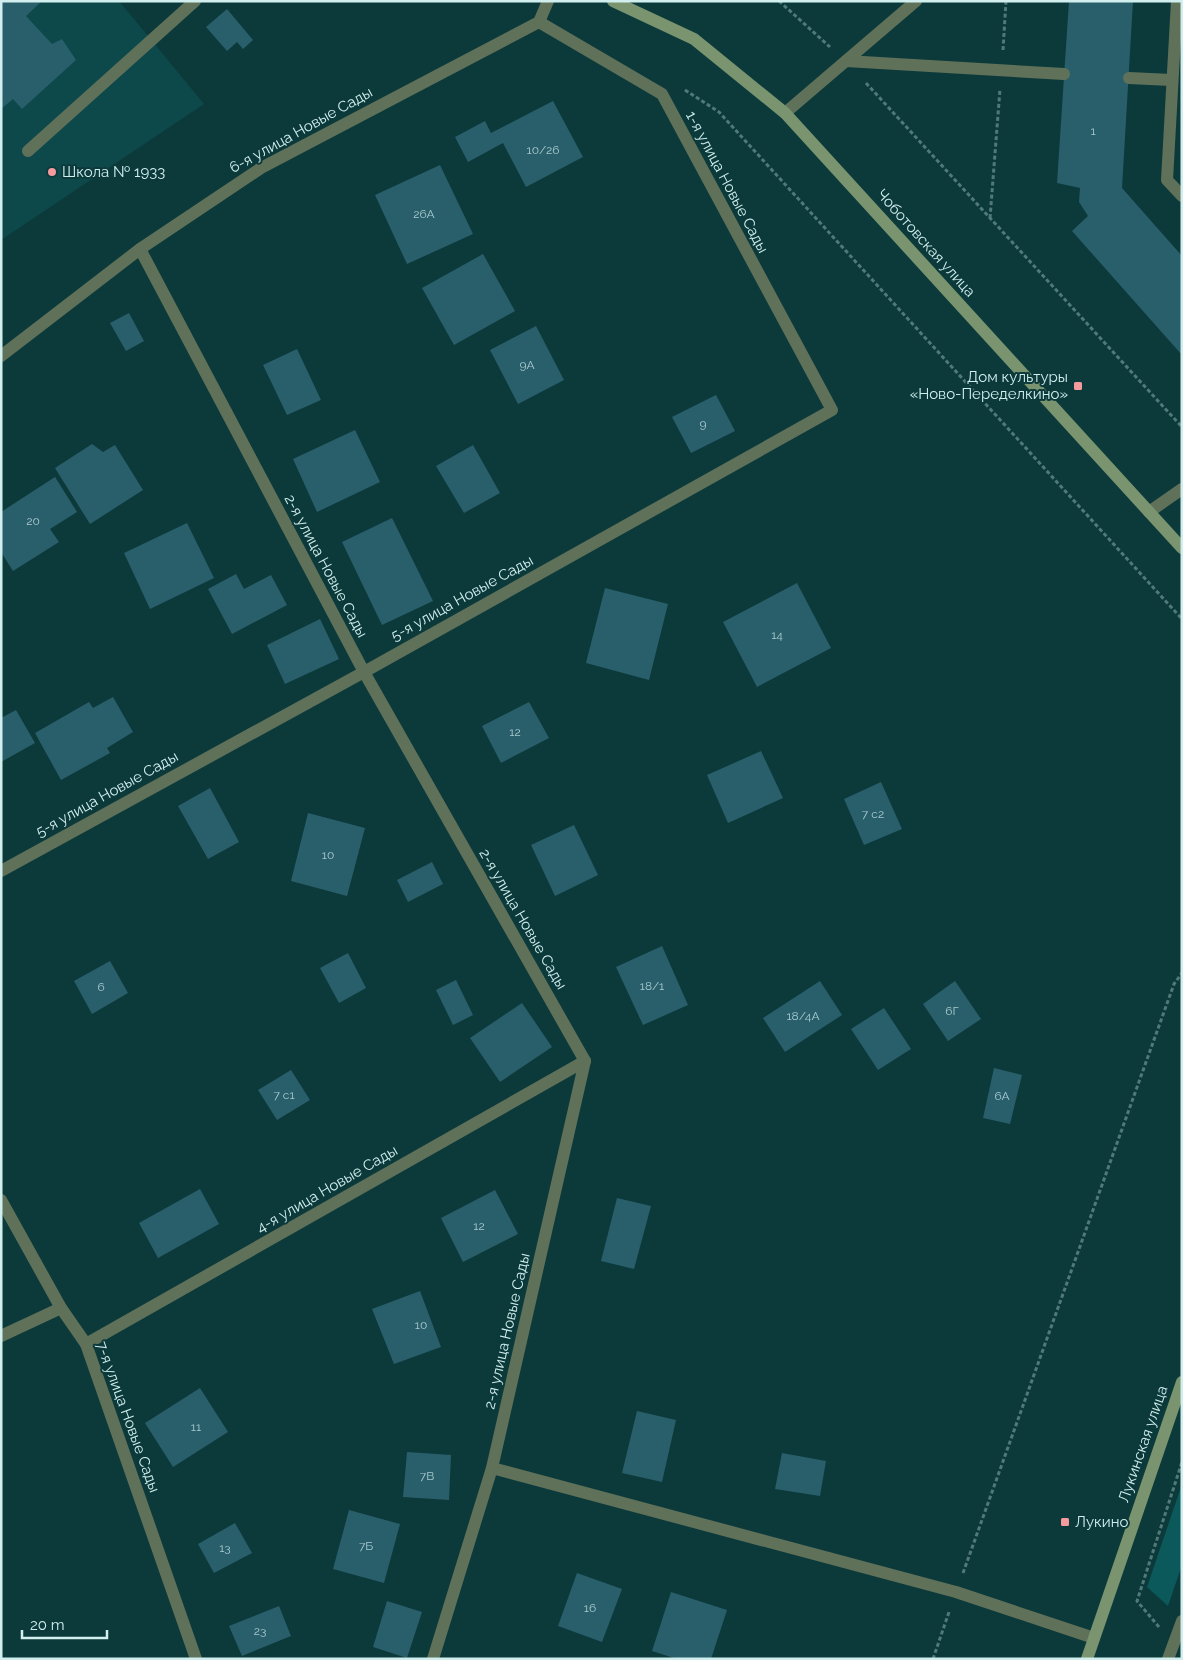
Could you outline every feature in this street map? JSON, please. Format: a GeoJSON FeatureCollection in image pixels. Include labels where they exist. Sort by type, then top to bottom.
{"type":"FeatureCollection","features":[{"type":"Feature","properties":{"kind":"main road","name":"Чоботовская улица"},"geometry":{"type":"LineString","coordinates":[[613,1],[694,39],[785,113],[1182,548]]}},
{"type":"Feature","properties":{"kind":"main road","name":"Лукинская улица"},"geometry":{"type":"LineString","coordinates":[[1087,1659],[1182,1382]]}},
{"type":"Feature","properties":{"kind":"street"},"geometry":{"type":"LineString","coordinates":[[28,151],[195,1]]}},
{"type":"Feature","properties":{"kind":"street"},"geometry":{"type":"LineString","coordinates":[[539,22],[548,1]]}},
{"type":"Feature","properties":{"kind":"street"},"geometry":{"type":"LineString","coordinates":[[785,113],[916,1]]}},
{"type":"Feature","properties":{"kind":"street"},"geometry":{"type":"LineString","coordinates":[[1177,1],[1167,180],[1182,196]]}},
{"type":"Feature","properties":{"kind":"street","name":"6-я улица Новые Сады"},"geometry":{"type":"LineString","coordinates":[[1,356],[140,250],[261,168],[539,22]]}},
{"type":"Feature","properties":{"kind":"street","name":"1-я улица Новые Сады"},"geometry":{"type":"LineString","coordinates":[[539,22],[662,94],[832,410]]}},
{"type":"Feature","properties":{"kind":"street"},"geometry":{"type":"LineString","coordinates":[[846,61],[1064,74]]}},
{"type":"Feature","properties":{"kind":"street"},"geometry":{"type":"LineString","coordinates":[[1129,78],[1172,80]]}},
{"type":"Feature","properties":{"kind":"street","name":"2-я улица Новые Сады"},"geometry":{"type":"LineString","coordinates":[[140,250],[364,672],[585,1061],[492,1468],[433,1659]]}},
{"type":"Feature","properties":{"kind":"street","name":"5-я улица Новые Сады"},"geometry":{"type":"LineString","coordinates":[[1,870],[364,672],[832,410]]}},
{"type":"Feature","properties":{"kind":"street"},"geometry":{"type":"LineString","coordinates":[[1149,512],[1182,489]]}},
{"type":"Feature","properties":{"kind":"street","name":"4-я улица Новые Сады"},"geometry":{"type":"LineString","coordinates":[[86,1344],[585,1061]]}},
{"type":"Feature","properties":{"kind":"street","name":"7-я улица Новые Сады"},"geometry":{"type":"LineString","coordinates":[[1,1200],[61,1308],[86,1344],[196,1659]]}},
{"type":"Feature","properties":{"kind":"street"},"geometry":{"type":"LineString","coordinates":[[1,1336],[61,1308]]}},
{"type":"Feature","properties":{"kind":"street"},"geometry":{"type":"LineString","coordinates":[[492,1468],[956,1592],[1094,1638]]}},
{"type":"Feature","properties":{"kind":"street"},"geometry":{"type":"LineString","coordinates":[[1168,1659],[1182,1621]]}},
{"type":"Feature","properties":{"kind":"path"},"geometry":{"type":"LineString","coordinates":[[779,1],[846,61],[1182,427]]}},
{"type":"Feature","properties":{"kind":"path"},"geometry":{"type":"LineString","coordinates":[[990,218],[1006,1]]}},
{"type":"Feature","properties":{"kind":"path"},"geometry":{"type":"LineString","coordinates":[[678,86],[719,112],[1182,620]]}},
{"type":"Feature","properties":{"kind":"path"},"geometry":{"type":"LineString","coordinates":[[933,1659],[1174,984],[1182,973]]}},
{"type":"Feature","properties":{"kind":"path"},"geometry":{"type":"LineString","coordinates":[[1173,1645],[1137,1601],[1182,1462]]}},
{"type":"Feature","properties":{"kind":"shaded area","name":"Школа № 1933"},"geometry":{"type":"Polygon","coordinates":[[[1,1],[119,1],[204,104],[1,240],[1,1]]]}},
{"type":"Feature","properties":{"kind":"shaded area"},"geometry":{"type":"Polygon","coordinates":[[[1182,1484],[1182,1565],[1168,1606],[1147,1587],[1182,1484]]]}},
{"type":"Feature","properties":{"kind":"building"},"geometry":{"type":"Polygon","coordinates":[[[1,1],[42,1],[26,16],[52,44],[62,39],[76,60],[22,109],[13,99],[1,109],[1,1]]]}},
{"type":"Feature","properties":{"kind":"building"},"geometry":{"type":"Polygon","coordinates":[[[1069,1],[1133,1],[1122,188],[1182,256],[1182,355],[1072,231],[1088,216],[1079,202],[1080,188],[1057,183],[1069,1]]]}},
{"type":"Feature","properties":{"kind":"building"},"geometry":{"type":"Polygon","coordinates":[[[227,9],[253,40],[243,49],[237,42],[227,51],[206,27],[227,9]]]}},
{"type":"Feature","properties":{"kind":"building"},"geometry":{"type":"Polygon","coordinates":[[[553,101],[583,157],[526,187],[503,143],[468,162],[455,137],[485,121],[491,133],[553,101]]]}},
{"type":"Feature","properties":{"kind":"building"},"geometry":{"type":"Polygon","coordinates":[[[440,165],[473,234],[407,264],[375,195],[440,165]]]}},
{"type":"Feature","properties":{"kind":"building"},"geometry":{"type":"Polygon","coordinates":[[[483,254],[515,311],[454,345],[422,288],[483,254]]]}},
{"type":"Feature","properties":{"kind":"building"},"geometry":{"type":"Polygon","coordinates":[[[129,313],[144,341],[126,351],[110,323],[129,313]]]}},
{"type":"Feature","properties":{"kind":"building"},"geometry":{"type":"Polygon","coordinates":[[[536,326],[564,380],[518,404],[490,350],[536,326]]]}},
{"type":"Feature","properties":{"kind":"building"},"geometry":{"type":"Polygon","coordinates":[[[297,349],[321,400],[287,415],[263,365],[297,349]]]}},
{"type":"Feature","properties":{"kind":"building"},"geometry":{"type":"Polygon","coordinates":[[[716,395],[735,431],[691,453],[672,417],[716,395]]]}},
{"type":"Feature","properties":{"kind":"building"},"geometry":{"type":"Polygon","coordinates":[[[355,430],[380,482],[317,512],[293,459],[355,430]]]}},
{"type":"Feature","properties":{"kind":"building"},"geometry":{"type":"Polygon","coordinates":[[[92,444],[103,452],[115,445],[143,490],[90,524],[55,468],[92,444]]]}},
{"type":"Feature","properties":{"kind":"building"},"geometry":{"type":"Polygon","coordinates":[[[473,445],[500,493],[464,513],[436,466],[473,445]]]}},
{"type":"Feature","properties":{"kind":"building"},"geometry":{"type":"Polygon","coordinates":[[[55,477],[77,512],[50,529],[59,542],[13,571],[1,552],[1,512],[55,477]]]}},
{"type":"Feature","properties":{"kind":"building"},"geometry":{"type":"Polygon","coordinates":[[[392,518],[433,601],[382,625],[342,542],[392,518]]]}},
{"type":"Feature","properties":{"kind":"building"},"geometry":{"type":"Polygon","coordinates":[[[187,523],[214,578],[150,609],[124,553],[187,523]]]}},
{"type":"Feature","properties":{"kind":"building"},"geometry":{"type":"Polygon","coordinates":[[[236,574],[244,589],[271,575],[287,605],[232,634],[208,589],[236,574]]]}},
{"type":"Feature","properties":{"kind":"building"},"geometry":{"type":"Polygon","coordinates":[[[797,583],[831,648],[757,687],[723,622],[797,583]]]}},
{"type":"Feature","properties":{"kind":"building"},"geometry":{"type":"Polygon","coordinates":[[[605,588],[668,604],[649,680],[586,663],[605,588]]]}},
{"type":"Feature","properties":{"kind":"building"},"geometry":{"type":"Polygon","coordinates":[[[320,619],[339,659],[285,684],[267,645],[320,619]]]}},
{"type":"Feature","properties":{"kind":"building"},"geometry":{"type":"Polygon","coordinates":[[[113,697],[133,732],[107,748],[110,753],[61,780],[35,733],[89,702],[93,708],[113,697]]]}},
{"type":"Feature","properties":{"kind":"building"},"geometry":{"type":"Polygon","coordinates":[[[529,702],[549,738],[501,763],[482,726],[529,702]]]}},
{"type":"Feature","properties":{"kind":"building"},"geometry":{"type":"Polygon","coordinates":[[[16,710],[35,743],[1,762],[1,718],[16,710]]]}},
{"type":"Feature","properties":{"kind":"building"},"geometry":{"type":"Polygon","coordinates":[[[761,751],[783,798],[728,823],[707,775],[761,751]]]}},
{"type":"Feature","properties":{"kind":"building"},"geometry":{"type":"Polygon","coordinates":[[[881,782],[902,829],[864,845],[844,799],[881,782]]]}},
{"type":"Feature","properties":{"kind":"building"},"geometry":{"type":"Polygon","coordinates":[[[210,788],[239,842],[208,859],[178,806],[210,788]]]}},
{"type":"Feature","properties":{"kind":"building"},"geometry":{"type":"Polygon","coordinates":[[[308,813],[365,828],[347,896],[291,881],[308,813]]]}},
{"type":"Feature","properties":{"kind":"building"},"geometry":{"type":"Polygon","coordinates":[[[574,825],[598,875],[555,896],[531,845],[574,825]]]}},
{"type":"Feature","properties":{"kind":"building"},"geometry":{"type":"Polygon","coordinates":[[[432,862],[443,884],[408,902],[397,880],[432,862]]]}},
{"type":"Feature","properties":{"kind":"building"},"geometry":{"type":"Polygon","coordinates":[[[662,946],[688,1005],[643,1025],[616,967],[662,946]]]}},
{"type":"Feature","properties":{"kind":"building"},"geometry":{"type":"Polygon","coordinates":[[[348,953],[366,988],[339,1003],[320,968],[348,953]]]}},
{"type":"Feature","properties":{"kind":"building"},"geometry":{"type":"Polygon","coordinates":[[[110,961],[128,993],[92,1014],[74,981],[110,961]]]}},
{"type":"Feature","properties":{"kind":"building"},"geometry":{"type":"Polygon","coordinates":[[[456,980],[473,1015],[453,1025],[436,990],[456,980]]]}},
{"type":"Feature","properties":{"kind":"building"},"geometry":{"type":"Polygon","coordinates":[[[820,981],[842,1015],[785,1052],[763,1018],[820,981]]]}},
{"type":"Feature","properties":{"kind":"building"},"geometry":{"type":"Polygon","coordinates":[[[955,981],[981,1019],[948,1041],[923,1004],[955,981]]]}},
{"type":"Feature","properties":{"kind":"building"},"geometry":{"type":"Polygon","coordinates":[[[522,1003],[552,1047],[500,1082],[470,1038],[522,1003]]]}},
{"type":"Feature","properties":{"kind":"building"},"geometry":{"type":"Polygon","coordinates":[[[884,1008],[911,1049],[878,1070],[851,1029],[884,1008]]]}},
{"type":"Feature","properties":{"kind":"building"},"geometry":{"type":"Polygon","coordinates":[[[994,1068],[1022,1075],[1010,1124],[983,1118],[994,1068]]]}},
{"type":"Feature","properties":{"kind":"building"},"geometry":{"type":"Polygon","coordinates":[[[291,1070],[310,1100],[277,1120],[258,1090],[291,1070]]]}},
{"type":"Feature","properties":{"kind":"building"},"geometry":{"type":"Polygon","coordinates":[[[200,1189],[219,1224],[158,1258],[139,1223],[200,1189]]]}},
{"type":"Feature","properties":{"kind":"building"},"geometry":{"type":"Polygon","coordinates":[[[495,1190],[518,1234],[463,1262],[441,1218],[495,1190]]]}},
{"type":"Feature","properties":{"kind":"building"},"geometry":{"type":"Polygon","coordinates":[[[617,1198],[651,1206],[634,1269],[601,1261],[617,1198]]]}},
{"type":"Feature","properties":{"kind":"building"},"geometry":{"type":"Polygon","coordinates":[[[420,1291],[441,1347],[394,1364],[372,1309],[420,1291]]]}},
{"type":"Feature","properties":{"kind":"building"},"geometry":{"type":"Polygon","coordinates":[[[200,1388],[228,1432],[173,1467],[145,1423],[200,1388]]]}},
{"type":"Feature","properties":{"kind":"building"},"geometry":{"type":"Polygon","coordinates":[[[637,1411],[676,1420],[662,1482],[622,1473],[637,1411]]]}},
{"type":"Feature","properties":{"kind":"building"},"geometry":{"type":"Polygon","coordinates":[[[407,1452],[451,1455],[449,1500],[403,1497],[407,1452]]]}},
{"type":"Feature","properties":{"kind":"building"},"geometry":{"type":"Polygon","coordinates":[[[782,1453],[826,1461],[820,1496],[775,1489],[782,1453]]]}},
{"type":"Feature","properties":{"kind":"building"},"geometry":{"type":"Polygon","coordinates":[[[349,1510],[400,1524],[384,1583],[333,1569],[349,1510]]]}},
{"type":"Feature","properties":{"kind":"building"},"geometry":{"type":"Polygon","coordinates":[[[235,1523],[252,1553],[214,1573],[198,1544],[235,1523]]]}},
{"type":"Feature","properties":{"kind":"building"},"geometry":{"type":"Polygon","coordinates":[[[577,1573],[622,1589],[602,1642],[558,1626],[577,1573]]]}},
{"type":"Feature","properties":{"kind":"building"},"geometry":{"type":"Polygon","coordinates":[[[671,1592],[727,1610],[711,1659],[677,1659],[652,1651],[671,1592]]]}},
{"type":"Feature","properties":{"kind":"building"},"geometry":{"type":"Polygon","coordinates":[[[387,1601],[422,1612],[407,1658],[373,1647],[387,1601]]]}},
{"type":"Feature","properties":{"kind":"building"},"geometry":{"type":"Polygon","coordinates":[[[279,1606],[291,1636],[242,1656],[229,1626],[279,1606]]]}},
{"type":"Feature","properties":{"kind":"place","name":"Школа № 1933"},"geometry":{"type":"Point","coordinates":[52,172]}},
{"type":"Feature","properties":{"kind":"place","name":"Дом культуры «Ново-Переделкино»"},"geometry":{"type":"Point","coordinates":[1078,386]}},
{"type":"Feature","properties":{"kind":"place","name":"Лукино"},"geometry":{"type":"Point","coordinates":[1065,1522]}}]}
